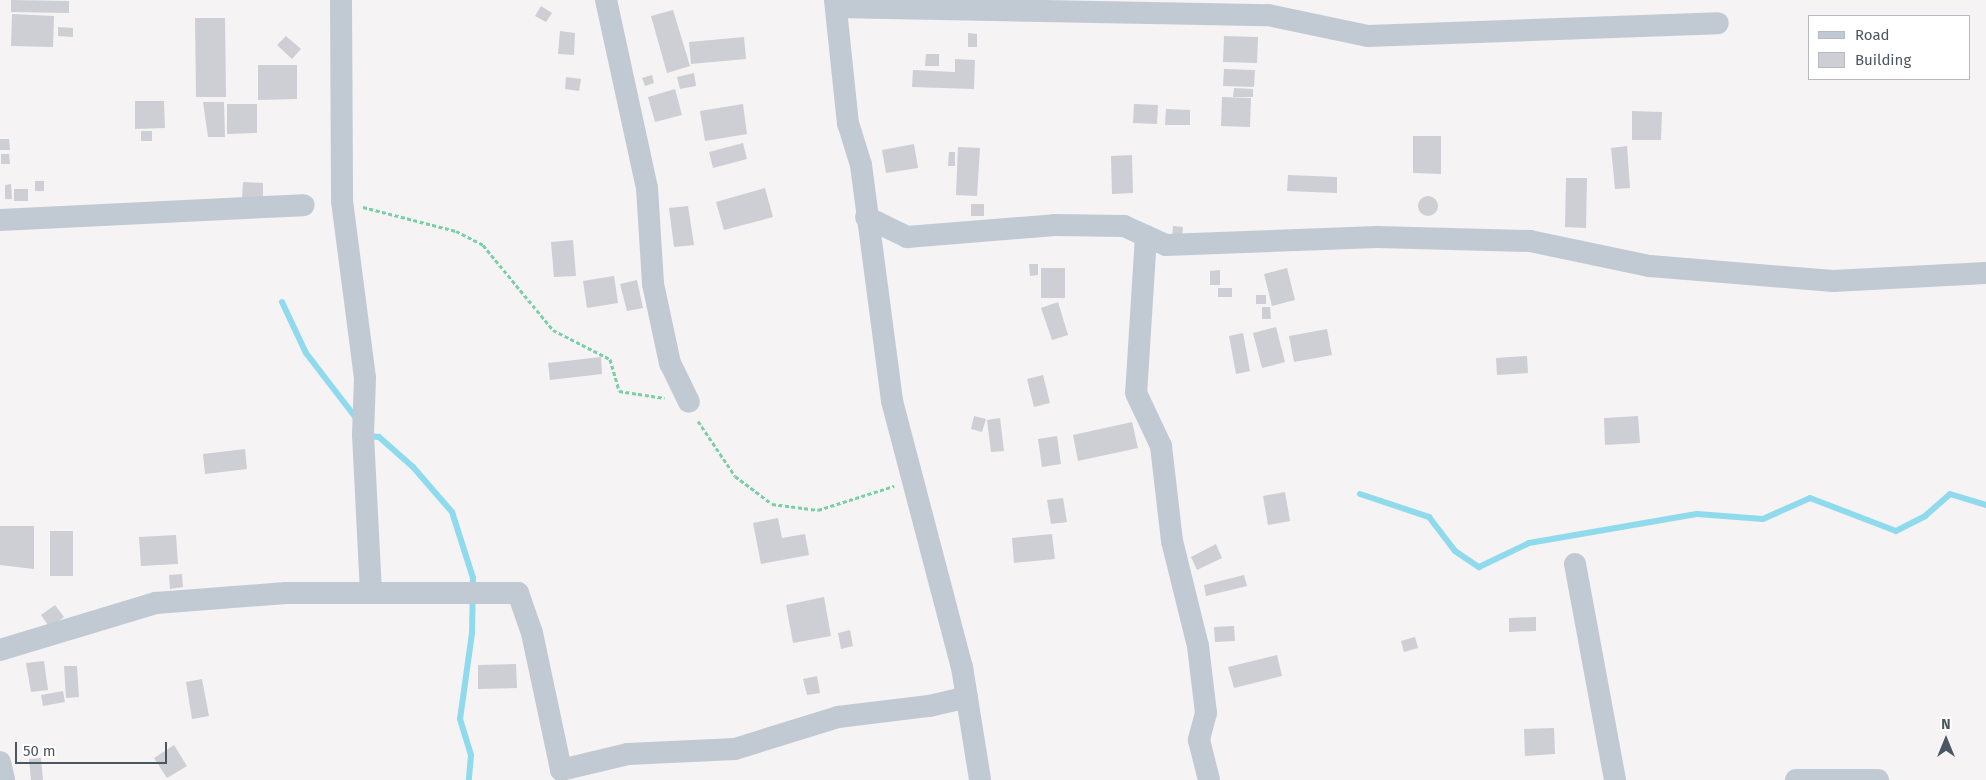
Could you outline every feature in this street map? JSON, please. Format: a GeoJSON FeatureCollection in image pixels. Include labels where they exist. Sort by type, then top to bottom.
{"type":"FeatureCollection","features":[{"type":"Feature","properties":{"kind":"street"},"geometry":{"type":"LineString","coordinates":[[341,0],[342,201],[365,378],[363,435],[371,593]]}},
{"type":"Feature","properties":{"kind":"street"},"geometry":{"type":"LineString","coordinates":[[606,0],[647,188],[653,284],[670,363],[689,402]]}},
{"type":"Feature","properties":{"kind":"street"},"geometry":{"type":"LineString","coordinates":[[980,780],[967,697],[892,401],[866,217],[861,165],[848,124],[836,3],[1268,15],[1368,36],[1718,23]]}},
{"type":"Feature","properties":{"kind":"street"},"geometry":{"type":"LineString","coordinates":[[0,220],[304,205]]}},
{"type":"Feature","properties":{"kind":"street"},"geometry":{"type":"LineString","coordinates":[[866,217],[907,237],[1055,225],[1124,226],[1166,245],[1378,237],[1530,241],[1650,266],[1833,281],[1986,273]]}},
{"type":"Feature","properties":{"kind":"street"},"geometry":{"type":"LineString","coordinates":[[1146,236],[1136,393],[1161,446],[1172,541],[1198,646],[1206,713],[1199,740],[1209,780]]}},
{"type":"Feature","properties":{"kind":"street"},"geometry":{"type":"LineString","coordinates":[[1575,564],[1615,780]]}},
{"type":"Feature","properties":{"kind":"street"},"geometry":{"type":"LineString","coordinates":[[0,650],[156,602],[286,593],[518,593],[532,633],[561,770],[628,754],[734,749],[838,717],[929,706],[967,697]]}},
{"type":"Feature","properties":{"kind":"street"},"geometry":{"type":"LineString","coordinates":[[0,762],[4,780]]}},
{"type":"Feature","properties":{"kind":"street"},"geometry":{"type":"LineString","coordinates":[[1796,780],[1878,780]]}},
{"type":"Feature","properties":{"kind":"path"},"geometry":{"type":"LineString","coordinates":[[342,201],[456,231],[483,245],[553,330],[610,359],[619,390],[689,402],[703,434],[735,476],[772,504],[818,510],[912,479]]}},
{"type":"Feature","properties":{"kind":"building"},"geometry":{"type":"Polygon","coordinates":[[[11,0],[69,1],[69,13],[11,12],[11,0]]]}},
{"type":"Feature","properties":{"kind":"building"},"geometry":{"type":"Polygon","coordinates":[[[541,6],[552,13],[546,22],[535,16],[541,6]]]}},
{"type":"Feature","properties":{"kind":"building"},"geometry":{"type":"Polygon","coordinates":[[[673,10],[690,66],[667,73],[651,16],[673,10]]]}},
{"type":"Feature","properties":{"kind":"building"},"geometry":{"type":"Polygon","coordinates":[[[12,14],[54,16],[53,47],[11,46],[12,14]]]}},
{"type":"Feature","properties":{"kind":"building"},"geometry":{"type":"Polygon","coordinates":[[[195,18],[225,18],[226,97],[196,97],[195,18]]]}},
{"type":"Feature","properties":{"kind":"building"},"geometry":{"type":"Polygon","coordinates":[[[58,27],[73,28],[73,37],[58,36],[58,27]]]}},
{"type":"Feature","properties":{"kind":"building"},"geometry":{"type":"Polygon","coordinates":[[[560,31],[575,33],[574,55],[558,54],[560,31]]]}},
{"type":"Feature","properties":{"kind":"building"},"geometry":{"type":"Polygon","coordinates":[[[968,33],[977,34],[977,47],[968,47],[968,33]]]}},
{"type":"Feature","properties":{"kind":"building"},"geometry":{"type":"Polygon","coordinates":[[[286,36],[301,49],[292,59],[277,45],[286,36]]]}},
{"type":"Feature","properties":{"kind":"building"},"geometry":{"type":"Polygon","coordinates":[[[1224,36],[1258,37],[1257,63],[1223,62],[1224,36]]]}},
{"type":"Feature","properties":{"kind":"building"},"geometry":{"type":"Polygon","coordinates":[[[744,37],[746,59],[691,64],[689,42],[744,37]]]}},
{"type":"Feature","properties":{"kind":"building"},"geometry":{"type":"Polygon","coordinates":[[[926,54],[939,54],[939,66],[925,66],[926,54]]]}},
{"type":"Feature","properties":{"kind":"building"},"geometry":{"type":"Polygon","coordinates":[[[955,59],[975,60],[974,89],[912,87],[913,70],[955,72],[955,59]]]}},
{"type":"Feature","properties":{"kind":"building"},"geometry":{"type":"Polygon","coordinates":[[[258,65],[297,65],[297,99],[258,100],[258,65]]]}},
{"type":"Feature","properties":{"kind":"building"},"geometry":{"type":"Polygon","coordinates":[[[1224,69],[1255,70],[1254,87],[1223,86],[1224,69]]]}},
{"type":"Feature","properties":{"kind":"building"},"geometry":{"type":"Polygon","coordinates":[[[694,73],[696,86],[680,89],[677,77],[694,73]]]}},
{"type":"Feature","properties":{"kind":"building"},"geometry":{"type":"Polygon","coordinates":[[[652,75],[654,83],[645,86],[642,78],[652,75]]]}},
{"type":"Feature","properties":{"kind":"building"},"geometry":{"type":"Polygon","coordinates":[[[566,77],[581,79],[579,91],[565,89],[566,77]]]}},
{"type":"Feature","properties":{"kind":"building"},"geometry":{"type":"Polygon","coordinates":[[[1234,88],[1253,89],[1253,97],[1233,97],[1234,88]]]}},
{"type":"Feature","properties":{"kind":"building"},"geometry":{"type":"Polygon","coordinates":[[[675,89],[682,115],[655,122],[648,97],[675,89]]]}},
{"type":"Feature","properties":{"kind":"building"},"geometry":{"type":"Polygon","coordinates":[[[1222,97],[1251,98],[1250,127],[1221,126],[1222,97]]]}},
{"type":"Feature","properties":{"kind":"building"},"geometry":{"type":"Polygon","coordinates":[[[135,101],[164,101],[165,128],[135,129],[135,101]]]}},
{"type":"Feature","properties":{"kind":"building"},"geometry":{"type":"Polygon","coordinates":[[[203,102],[224,102],[225,137],[208,137],[203,102]]]}},
{"type":"Feature","properties":{"kind":"building"},"geometry":{"type":"Polygon","coordinates":[[[227,104],[257,104],[257,133],[227,134],[227,104]]]}},
{"type":"Feature","properties":{"kind":"building"},"geometry":{"type":"Polygon","coordinates":[[[743,104],[747,134],[705,141],[700,111],[743,104]]]}},
{"type":"Feature","properties":{"kind":"building"},"geometry":{"type":"Polygon","coordinates":[[[1134,104],[1158,105],[1157,124],[1133,123],[1134,104]]]}},
{"type":"Feature","properties":{"kind":"building"},"geometry":{"type":"Polygon","coordinates":[[[1166,109],[1190,110],[1190,125],[1165,125],[1166,109]]]}},
{"type":"Feature","properties":{"kind":"building"},"geometry":{"type":"Polygon","coordinates":[[[1632,111],[1662,112],[1661,140],[1632,140],[1632,111]]]}},
{"type":"Feature","properties":{"kind":"building"},"geometry":{"type":"Polygon","coordinates":[[[141,131],[152,131],[152,141],[141,141],[141,131]]]}},
{"type":"Feature","properties":{"kind":"building"},"geometry":{"type":"Polygon","coordinates":[[[1413,136],[1441,136],[1441,174],[1413,173],[1413,136]]]}},
{"type":"Feature","properties":{"kind":"building"},"geometry":{"type":"Polygon","coordinates":[[[0,139],[9,139],[10,150],[0,150],[0,139]]]}},
{"type":"Feature","properties":{"kind":"building"},"geometry":{"type":"Polygon","coordinates":[[[743,143],[747,159],[713,168],[709,152],[743,143]]]}},
{"type":"Feature","properties":{"kind":"building"},"geometry":{"type":"Polygon","coordinates":[[[914,144],[918,168],[886,173],[882,150],[914,144]]]}},
{"type":"Feature","properties":{"kind":"building"},"geometry":{"type":"Polygon","coordinates":[[[1627,146],[1630,188],[1615,189],[1611,148],[1627,146]]]}},
{"type":"Feature","properties":{"kind":"building"},"geometry":{"type":"Polygon","coordinates":[[[958,147],[980,148],[977,196],[956,195],[958,147]]]}},
{"type":"Feature","properties":{"kind":"building"},"geometry":{"type":"Polygon","coordinates":[[[949,152],[955,152],[955,166],[948,166],[949,152]]]}},
{"type":"Feature","properties":{"kind":"building"},"geometry":{"type":"Polygon","coordinates":[[[1,154],[9,154],[10,164],[1,164],[1,154]]]}},
{"type":"Feature","properties":{"kind":"building"},"geometry":{"type":"Polygon","coordinates":[[[1132,155],[1133,193],[1112,194],[1111,156],[1132,155]]]}},
{"type":"Feature","properties":{"kind":"building"},"geometry":{"type":"Polygon","coordinates":[[[1288,175],[1337,177],[1337,193],[1287,191],[1288,175]]]}},
{"type":"Feature","properties":{"kind":"building"},"geometry":{"type":"Polygon","coordinates":[[[1566,178],[1587,178],[1586,228],[1565,227],[1566,178]]]}},
{"type":"Feature","properties":{"kind":"building"},"geometry":{"type":"Polygon","coordinates":[[[35,181],[44,181],[44,191],[35,191],[35,181]]]}},
{"type":"Feature","properties":{"kind":"building"},"geometry":{"type":"Polygon","coordinates":[[[243,182],[263,183],[263,199],[242,198],[243,182]]]}},
{"type":"Feature","properties":{"kind":"building"},"geometry":{"type":"Polygon","coordinates":[[[11,184],[12,199],[5,199],[5,185],[11,184]]]}},
{"type":"Feature","properties":{"kind":"building"},"geometry":{"type":"Polygon","coordinates":[[[765,188],[773,217],[724,230],[716,202],[765,188]]]}},
{"type":"Feature","properties":{"kind":"building"},"geometry":{"type":"Polygon","coordinates":[[[14,189],[28,189],[28,201],[14,201],[14,189]]]}},
{"type":"Feature","properties":{"kind":"building"},"geometry":{"type":"Polygon","coordinates":[[[1428,196],[1435,199],[1438,206],[1435,213],[1428,216],[1421,213],[1418,206],[1421,199],[1428,196]]]}},
{"type":"Feature","properties":{"kind":"building"},"geometry":{"type":"Polygon","coordinates":[[[971,204],[984,204],[984,216],[971,216],[971,204]]]}},
{"type":"Feature","properties":{"kind":"building"},"geometry":{"type":"Polygon","coordinates":[[[688,206],[694,245],[674,247],[669,208],[688,206]]]}},
{"type":"Feature","properties":{"kind":"building"},"geometry":{"type":"Polygon","coordinates":[[[1173,226],[1183,227],[1182,239],[1172,239],[1173,226]]]}},
{"type":"Feature","properties":{"kind":"building"},"geometry":{"type":"Polygon","coordinates":[[[573,240],[576,276],[554,277],[551,242],[573,240]]]}},
{"type":"Feature","properties":{"kind":"building"},"geometry":{"type":"Polygon","coordinates":[[[1029,264],[1038,264],[1038,275],[1030,276],[1029,264]]]}},
{"type":"Feature","properties":{"kind":"building"},"geometry":{"type":"Polygon","coordinates":[[[1041,268],[1065,268],[1065,298],[1041,298],[1041,268]]]}},
{"type":"Feature","properties":{"kind":"building"},"geometry":{"type":"Polygon","coordinates":[[[1287,268],[1295,300],[1272,306],[1264,274],[1287,268]]]}},
{"type":"Feature","properties":{"kind":"building"},"geometry":{"type":"Polygon","coordinates":[[[1220,270],[1220,285],[1210,285],[1210,271],[1220,270]]]}},
{"type":"Feature","properties":{"kind":"building"},"geometry":{"type":"Polygon","coordinates":[[[614,276],[618,303],[587,308],[583,281],[614,276]]]}},
{"type":"Feature","properties":{"kind":"building"},"geometry":{"type":"Polygon","coordinates":[[[637,280],[643,308],[627,311],[620,284],[637,280]]]}},
{"type":"Feature","properties":{"kind":"building"},"geometry":{"type":"Polygon","coordinates":[[[1218,288],[1232,288],[1232,297],[1218,297],[1218,288]]]}},
{"type":"Feature","properties":{"kind":"building"},"geometry":{"type":"Polygon","coordinates":[[[1256,295],[1266,295],[1266,304],[1256,304],[1256,295]]]}},
{"type":"Feature","properties":{"kind":"building"},"geometry":{"type":"Polygon","coordinates":[[[1058,302],[1068,335],[1052,340],[1041,308],[1058,302]]]}},
{"type":"Feature","properties":{"kind":"building"},"geometry":{"type":"Polygon","coordinates":[[[1262,307],[1270,307],[1271,319],[1262,319],[1262,307]]]}},
{"type":"Feature","properties":{"kind":"building"},"geometry":{"type":"Polygon","coordinates":[[[1276,327],[1285,362],[1262,368],[1253,333],[1276,327]]]}},
{"type":"Feature","properties":{"kind":"building"},"geometry":{"type":"Polygon","coordinates":[[[1327,329],[1332,355],[1294,362],[1289,336],[1327,329]]]}},
{"type":"Feature","properties":{"kind":"building"},"geometry":{"type":"Polygon","coordinates":[[[1243,333],[1250,371],[1236,374],[1229,336],[1243,333]]]}},
{"type":"Feature","properties":{"kind":"building"},"geometry":{"type":"Polygon","coordinates":[[[1527,356],[1528,373],[1497,375],[1496,358],[1527,356]]]}},
{"type":"Feature","properties":{"kind":"building"},"geometry":{"type":"Polygon","coordinates":[[[601,357],[602,374],[550,380],[548,363],[601,357]]]}},
{"type":"Feature","properties":{"kind":"building"},"geometry":{"type":"Polygon","coordinates":[[[1043,375],[1050,403],[1034,407],[1027,379],[1043,375]]]}},
{"type":"Feature","properties":{"kind":"building"},"geometry":{"type":"Polygon","coordinates":[[[974,416],[986,419],[982,432],[971,429],[974,416]]]}},
{"type":"Feature","properties":{"kind":"building"},"geometry":{"type":"Polygon","coordinates":[[[1638,416],[1640,443],[1605,445],[1604,418],[1638,416]]]}},
{"type":"Feature","properties":{"kind":"building"},"geometry":{"type":"Polygon","coordinates":[[[1000,418],[1004,451],[991,452],[987,420],[1000,418]]]}},
{"type":"Feature","properties":{"kind":"building"},"geometry":{"type":"Polygon","coordinates":[[[1132,422],[1138,448],[1078,461],[1073,435],[1132,422]]]}},
{"type":"Feature","properties":{"kind":"building"},"geometry":{"type":"Polygon","coordinates":[[[1057,436],[1061,464],[1042,467],[1038,439],[1057,436]]]}},
{"type":"Feature","properties":{"kind":"building"},"geometry":{"type":"Polygon","coordinates":[[[245,449],[247,469],[205,474],[203,454],[245,449]]]}},
{"type":"Feature","properties":{"kind":"building"},"geometry":{"type":"Polygon","coordinates":[[[1285,492],[1290,521],[1268,525],[1263,496],[1285,492]]]}},
{"type":"Feature","properties":{"kind":"building"},"geometry":{"type":"Polygon","coordinates":[[[1063,498],[1067,522],[1051,524],[1047,500],[1063,498]]]}},
{"type":"Feature","properties":{"kind":"building"},"geometry":{"type":"Polygon","coordinates":[[[778,518],[782,538],[805,534],[809,555],[761,564],[753,523],[778,518]]]}},
{"type":"Feature","properties":{"kind":"building"},"geometry":{"type":"Polygon","coordinates":[[[0,526],[34,526],[34,569],[0,565],[0,526]]]}},
{"type":"Feature","properties":{"kind":"building"},"geometry":{"type":"Polygon","coordinates":[[[50,531],[73,531],[73,576],[50,576],[50,531]]]}},
{"type":"Feature","properties":{"kind":"building"},"geometry":{"type":"Polygon","coordinates":[[[1052,534],[1055,559],[1014,563],[1012,538],[1052,534]]]}},
{"type":"Feature","properties":{"kind":"building"},"geometry":{"type":"Polygon","coordinates":[[[176,535],[178,564],[141,566],[139,537],[176,535]]]}},
{"type":"Feature","properties":{"kind":"building"},"geometry":{"type":"Polygon","coordinates":[[[1216,544],[1222,558],[1197,570],[1191,557],[1216,544]]]}},
{"type":"Feature","properties":{"kind":"building"},"geometry":{"type":"Polygon","coordinates":[[[182,574],[183,587],[170,589],[169,575],[182,574]]]}},
{"type":"Feature","properties":{"kind":"building"},"geometry":{"type":"Polygon","coordinates":[[[1244,575],[1247,586],[1206,596],[1204,585],[1244,575]]]}},
{"type":"Feature","properties":{"kind":"building"},"geometry":{"type":"Polygon","coordinates":[[[824,597],[831,636],[793,643],[786,605],[824,597]]]}},
{"type":"Feature","properties":{"kind":"building"},"geometry":{"type":"Polygon","coordinates":[[[55,605],[64,617],[50,628],[41,615],[55,605]]]}},
{"type":"Feature","properties":{"kind":"building"},"geometry":{"type":"Polygon","coordinates":[[[1536,617],[1536,631],[1509,632],[1509,618],[1536,617]]]}},
{"type":"Feature","properties":{"kind":"building"},"geometry":{"type":"Polygon","coordinates":[[[1234,626],[1235,641],[1215,642],[1214,627],[1234,626]]]}},
{"type":"Feature","properties":{"kind":"building"},"geometry":{"type":"Polygon","coordinates":[[[850,630],[853,646],[841,649],[838,633],[850,630]]]}},
{"type":"Feature","properties":{"kind":"building"},"geometry":{"type":"Polygon","coordinates":[[[1415,637],[1418,648],[1404,652],[1401,641],[1415,637]]]}},
{"type":"Feature","properties":{"kind":"building"},"geometry":{"type":"Polygon","coordinates":[[[1277,655],[1282,676],[1234,688],[1228,667],[1277,655]]]}},
{"type":"Feature","properties":{"kind":"building"},"geometry":{"type":"Polygon","coordinates":[[[44,661],[48,690],[31,692],[26,663],[44,661]]]}},
{"type":"Feature","properties":{"kind":"building"},"geometry":{"type":"Polygon","coordinates":[[[516,664],[517,688],[478,689],[478,665],[516,664]]]}},
{"type":"Feature","properties":{"kind":"building"},"geometry":{"type":"Polygon","coordinates":[[[64,666],[77,666],[79,697],[66,698],[64,666]]]}},
{"type":"Feature","properties":{"kind":"building"},"geometry":{"type":"Polygon","coordinates":[[[817,676],[820,693],[807,695],[803,679],[817,676]]]}},
{"type":"Feature","properties":{"kind":"building"},"geometry":{"type":"Polygon","coordinates":[[[202,679],[209,716],[192,719],[186,682],[202,679]]]}},
{"type":"Feature","properties":{"kind":"building"},"geometry":{"type":"Polygon","coordinates":[[[63,691],[65,702],[43,706],[41,695],[63,691]]]}},
{"type":"Feature","properties":{"kind":"building"},"geometry":{"type":"Polygon","coordinates":[[[1554,728],[1555,754],[1525,756],[1524,729],[1554,728]]]}},
{"type":"Feature","properties":{"kind":"building"},"geometry":{"type":"Polygon","coordinates":[[[174,745],[187,766],[167,778],[154,758],[174,745]]]}},
{"type":"Feature","properties":{"kind":"building"},"geometry":{"type":"Polygon","coordinates":[[[41,758],[43,780],[31,780],[29,759],[41,758]]]}},
{"type":"Feature","properties":{"kind":"waterway"},"geometry":{"type":"LineString","coordinates":[[282,302],[306,353],[356,418]]}},
{"type":"Feature","properties":{"kind":"waterway"},"geometry":{"type":"LineString","coordinates":[[367,436],[379,437],[413,467],[452,512],[473,578],[472,633],[460,719],[471,755],[469,780]]}},
{"type":"Feature","properties":{"kind":"waterway"},"geometry":{"type":"LineString","coordinates":[[1360,494],[1429,517],[1455,551],[1479,567],[1529,543],[1697,514],[1763,519],[1810,498],[1896,531],[1925,516],[1950,494],[1986,505]]}}]}
